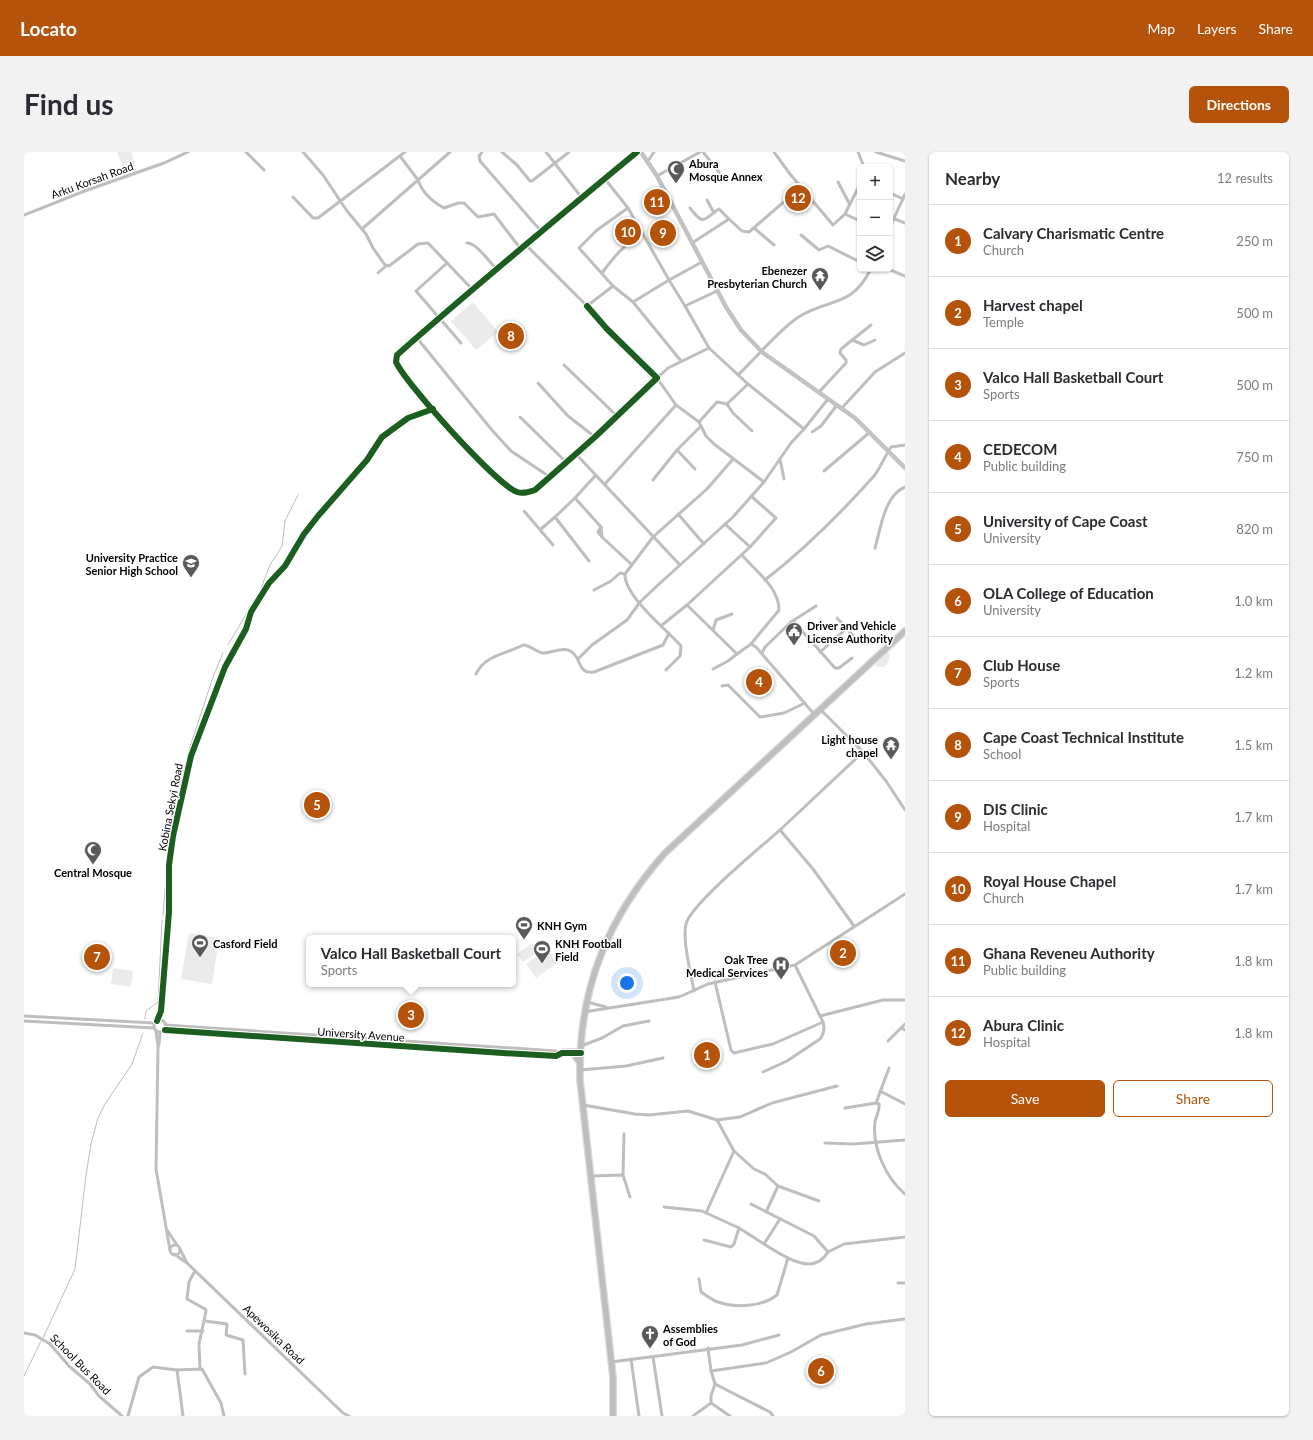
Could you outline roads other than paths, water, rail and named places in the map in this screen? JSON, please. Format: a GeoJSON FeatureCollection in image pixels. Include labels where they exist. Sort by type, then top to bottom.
{"type":"FeatureCollection","features":[{"type":"Feature","properties":{"kind":"highway"},"geometry":{"type":"LineString","coordinates":[[613,1416],[614,1392],[582,1105],[580,1070],[584,1012],[593,976],[608,937],[618,917],[642,880],[679,839],[905,631]]}},
{"type":"Feature","properties":{"kind":"highway"},"geometry":{"type":"LineString","coordinates":[[580,1063],[573,1052],[581,1048]]}},
{"type":"Feature","properties":{"kind":"main road"},"geometry":{"type":"LineString","coordinates":[[641,152],[657,176],[717,291],[741,330],[762,352],[856,418],[905,468]]}},
{"type":"Feature","properties":{"kind":"street","name":"Arku Korsah Road"},"geometry":{"type":"LineString","coordinates":[[24,215],[82,192],[164,163],[188,152]]}},
{"type":"Feature","properties":{"kind":"street"},"geometry":{"type":"LineString","coordinates":[[246,152],[264,170]]}},
{"type":"Feature","properties":{"kind":"street"},"geometry":{"type":"LineString","coordinates":[[303,152],[323,175],[347,211],[362,229],[374,251],[387,266]]}},
{"type":"Feature","properties":{"kind":"street"},"geometry":{"type":"LineString","coordinates":[[293,197],[315,219],[405,152]]}},
{"type":"Feature","properties":{"kind":"street"},"geometry":{"type":"LineString","coordinates":[[362,229],[450,152]]}},
{"type":"Feature","properties":{"kind":"street"},"geometry":{"type":"LineString","coordinates":[[482,152],[479,156],[480,161],[540,230]]}},
{"type":"Feature","properties":{"kind":"street"},"geometry":{"type":"LineString","coordinates":[[502,152],[517,165],[530,181],[534,181],[569,152]]}},
{"type":"Feature","properties":{"kind":"street"},"geometry":{"type":"LineString","coordinates":[[546,152],[582,198]]}},
{"type":"Feature","properties":{"kind":"street"},"geometry":{"type":"LineString","coordinates":[[637,152],[582,198],[540,230],[395,358],[400,369],[433,409],[493,472],[516,492],[523,493],[535,490],[550,477],[664,370],[709,348]]}},
{"type":"Feature","properties":{"kind":"street"},"geometry":{"type":"LineString","coordinates":[[648,161],[654,152]]}},
{"type":"Feature","properties":{"kind":"street"},"geometry":{"type":"LineString","coordinates":[[657,176],[700,152]]}},
{"type":"Feature","properties":{"kind":"street"},"geometry":{"type":"LineString","coordinates":[[703,152],[719,172]]}},
{"type":"Feature","properties":{"kind":"street"},"geometry":{"type":"LineString","coordinates":[[774,152],[830,224],[834,224],[845,214],[857,189]]}},
{"type":"Feature","properties":{"kind":"street"},"geometry":{"type":"LineString","coordinates":[[858,152],[863,164]]}},
{"type":"Feature","properties":{"kind":"street"},"geometry":{"type":"LineString","coordinates":[[876,152],[905,161]]}},
{"type":"Feature","properties":{"kind":"street"},"geometry":{"type":"LineString","coordinates":[[400,156],[418,180],[426,194],[444,208],[460,202],[464,203],[478,217],[494,214],[520,248]]}},
{"type":"Feature","properties":{"kind":"street"},"geometry":{"type":"LineString","coordinates":[[605,179],[628,208],[709,348],[748,384],[804,429]]}},
{"type":"Feature","properties":{"kind":"street"},"geometry":{"type":"LineString","coordinates":[[838,182],[849,203]]}},
{"type":"Feature","properties":{"kind":"street"},"geometry":{"type":"LineString","coordinates":[[690,208],[697,217],[702,220],[707,220],[720,209],[729,219],[746,232],[754,228],[801,187]]}},
{"type":"Feature","properties":{"kind":"street"},"geometry":{"type":"LineString","coordinates":[[893,194],[903,199]]}},
{"type":"Feature","properties":{"kind":"street"},"geometry":{"type":"LineString","coordinates":[[893,222],[905,194]]}},
{"type":"Feature","properties":{"kind":"street"},"geometry":{"type":"LineString","coordinates":[[707,200],[714,213]]}},
{"type":"Feature","properties":{"kind":"street"},"geometry":{"type":"LineString","coordinates":[[628,208],[597,230],[579,248],[613,286],[633,302],[681,361]]}},
{"type":"Feature","properties":{"kind":"street"},"geometry":{"type":"LineString","coordinates":[[845,214],[857,220]]}},
{"type":"Feature","properties":{"kind":"street"},"geometry":{"type":"LineString","coordinates":[[692,243],[729,219]]}},
{"type":"Feature","properties":{"kind":"street"},"geometry":{"type":"LineString","coordinates":[[895,219],[905,223]]}},
{"type":"Feature","properties":{"kind":"street"},"geometry":{"type":"LineString","coordinates":[[754,228],[774,246]]}},
{"type":"Feature","properties":{"kind":"street"},"geometry":{"type":"LineString","coordinates":[[602,273],[631,240],[643,234]]}},
{"type":"Feature","properties":{"kind":"street"},"geometry":{"type":"LineString","coordinates":[[801,235],[819,250],[828,246],[857,260]]}},
{"type":"Feature","properties":{"kind":"street"},"geometry":{"type":"LineString","coordinates":[[378,273],[418,244],[424,242],[428,243],[472,289]]}},
{"type":"Feature","properties":{"kind":"street"},"geometry":{"type":"LineString","coordinates":[[467,243],[476,248],[496,268]]}},
{"type":"Feature","properties":{"kind":"street"},"geometry":{"type":"LineString","coordinates":[[525,244],[587,306],[607,329],[657,378],[676,405],[699,422],[700,427],[714,444],[733,460],[764,482]]}},
{"type":"Feature","properties":{"kind":"street"},"geometry":{"type":"LineString","coordinates":[[447,262],[416,290],[460,343]]}},
{"type":"Feature","properties":{"kind":"street"},"geometry":{"type":"LineString","coordinates":[[633,302],[702,262]]}},
{"type":"Feature","properties":{"kind":"street"},"geometry":{"type":"LineString","coordinates":[[893,271],[905,276]]}},
{"type":"Feature","properties":{"kind":"street"},"geometry":{"type":"LineString","coordinates":[[738,375],[796,319],[811,310],[848,297],[856,290],[869,272]]}},
{"type":"Feature","properties":{"kind":"street"},"geometry":{"type":"LineString","coordinates":[[587,306],[613,286]]}},
{"type":"Feature","properties":{"kind":"street"},"geometry":{"type":"LineString","coordinates":[[686,306],[717,291]]}},
{"type":"Feature","properties":{"kind":"street"},"geometry":{"type":"LineString","coordinates":[[819,392],[844,366],[846,361],[840,351],[871,325]]}},
{"type":"Feature","properties":{"kind":"street"},"geometry":{"type":"LineString","coordinates":[[417,338],[491,429],[511,451],[550,477]]}},
{"type":"Feature","properties":{"kind":"street"},"geometry":{"type":"LineString","coordinates":[[852,340],[864,345],[875,340]]}},
{"type":"Feature","properties":{"kind":"street"},"geometry":{"type":"LineString","coordinates":[[812,432],[821,426],[875,372],[905,352]]}},
{"type":"Feature","properties":{"kind":"street"},"geometry":{"type":"LineString","coordinates":[[564,365],[616,415]]}},
{"type":"Feature","properties":{"kind":"street"},"geometry":{"type":"LineString","coordinates":[[538,383],[568,416],[594,437]]}},
{"type":"Feature","properties":{"kind":"street"},"geometry":{"type":"LineString","coordinates":[[727,404],[748,384]]}},
{"type":"Feature","properties":{"kind":"street"},"geometry":{"type":"LineString","coordinates":[[578,659],[592,645],[607,636],[627,620],[640,602],[679,564],[704,544],[725,524],[764,482],[791,442],[804,429],[828,399]]}},
{"type":"Feature","properties":{"kind":"street"},"geometry":{"type":"LineString","coordinates":[[699,422],[717,402],[727,404],[733,413],[752,431]]}},
{"type":"Feature","properties":{"kind":"street"},"geometry":{"type":"LineString","coordinates":[[605,484],[676,405]]}},
{"type":"Feature","properties":{"kind":"street","name":"Kobina Sekyi Road"},"geometry":{"type":"LineString","coordinates":[[156,1022],[161,1011],[169,912],[169,865],[173,836],[191,756],[216,688],[232,652],[246,629],[251,612],[269,583],[285,566],[304,534],[318,516],[367,460],[379,440],[408,418],[433,409]]}},
{"type":"Feature","properties":{"kind":"street"},"geometry":{"type":"LineString","coordinates":[[520,417],[566,462]]}},
{"type":"Feature","properties":{"kind":"street"},"geometry":{"type":"LineString","coordinates":[[653,480],[677,450],[700,427]]}},
{"type":"Feature","properties":{"kind":"street"},"geometry":{"type":"LineString","coordinates":[[824,471],[870,432]]}},
{"type":"Feature","properties":{"kind":"street"},"geometry":{"type":"LineString","coordinates":[[765,580],[833,521],[875,475],[889,450],[896,445],[905,445]]}},
{"type":"Feature","properties":{"kind":"street"},"geometry":{"type":"LineString","coordinates":[[677,450],[695,469]]}},
{"type":"Feature","properties":{"kind":"street"},"geometry":{"type":"LineString","coordinates":[[576,454],[653,538],[679,564]]}},
{"type":"Feature","properties":{"kind":"street"},"geometry":{"type":"LineString","coordinates":[[780,459],[784,479]]}},
{"type":"Feature","properties":{"kind":"street"},"geometry":{"type":"LineString","coordinates":[[666,670],[680,656],[682,651],[681,646],[640,602],[627,585],[625,574],[631,564],[653,538],[707,489],[733,460]]}},
{"type":"Feature","properties":{"kind":"street"},"geometry":{"type":"LineString","coordinates":[[541,529],[575,498],[596,476]]}},
{"type":"Feature","properties":{"kind":"street"},"geometry":{"type":"LineString","coordinates":[[875,548],[886,510],[892,497],[905,487]]}},
{"type":"Feature","properties":{"kind":"street"},"geometry":{"type":"LineString","coordinates":[[662,625],[687,605],[716,577],[743,556],[776,518],[751,496]]}},
{"type":"Feature","properties":{"kind":"street"},"geometry":{"type":"LineString","coordinates":[[575,498],[601,527],[602,537],[631,564]]}},
{"type":"Feature","properties":{"kind":"street"},"geometry":{"type":"LineString","coordinates":[[524,511],[541,529],[553,545]]}},
{"type":"Feature","properties":{"kind":"street"},"geometry":{"type":"LineString","coordinates":[[678,514],[704,544]]}},
{"type":"Feature","properties":{"kind":"street"},"geometry":{"type":"LineString","coordinates":[[555,517],[589,561]]}},
{"type":"Feature","properties":{"kind":"street"},"geometry":{"type":"LineString","coordinates":[[725,524],[750,547]]}},
{"type":"Feature","properties":{"kind":"street"},"geometry":{"type":"LineString","coordinates":[[713,668],[728,661],[751,644],[779,610],[777,596],[765,580],[743,556]]}},
{"type":"Feature","properties":{"kind":"street"},"geometry":{"type":"LineString","coordinates":[[594,590],[611,581],[620,573],[625,574]]}},
{"type":"Feature","properties":{"kind":"street"},"geometry":{"type":"LineString","coordinates":[[687,605],[737,654]]}},
{"type":"Feature","properties":{"kind":"street"},"geometry":{"type":"LineString","coordinates":[[762,653],[765,647],[791,622],[816,606]]}},
{"type":"Feature","properties":{"kind":"street"},"geometry":{"type":"LineString","coordinates":[[712,630],[716,620],[732,614]]}},
{"type":"Feature","properties":{"kind":"street"},"geometry":{"type":"LineString","coordinates":[[837,618],[857,640]]}},
{"type":"Feature","properties":{"kind":"street"},"geometry":{"type":"LineString","coordinates":[[791,622],[795,623],[835,668],[839,668],[852,658]]}},
{"type":"Feature","properties":{"kind":"street"},"geometry":{"type":"LineString","coordinates":[[820,652],[846,629]]}},
{"type":"Feature","properties":{"kind":"street"},"geometry":{"type":"LineString","coordinates":[[476,674],[482,663],[514,651],[523,645],[541,653],[559,650],[570,651],[578,659],[584,671],[587,673],[594,672],[663,645],[669,633]]}},
{"type":"Feature","properties":{"kind":"street"},"geometry":{"type":"LineString","coordinates":[[751,644],[762,653],[814,715]]}},
{"type":"Feature","properties":{"kind":"street"},"geometry":{"type":"LineString","coordinates":[[722,686],[728,685],[760,717],[784,713],[805,703]]}},
{"type":"Feature","properties":{"kind":"street"},"geometry":{"type":"LineString","coordinates":[[820,709],[863,752],[886,781],[905,810]]}},
{"type":"Feature","properties":{"kind":"street"},"geometry":{"type":"LineString","coordinates":[[694,991],[685,934],[689,915],[732,872],[780,830],[863,752]]}},
{"type":"Feature","properties":{"kind":"street"},"geometry":{"type":"LineString","coordinates":[[780,830],[813,869],[854,926]]}},
{"type":"Feature","properties":{"kind":"street"},"geometry":{"type":"LineString","coordinates":[[584,1012],[598,1011],[606,1007],[674,998],[715,982],[795,965],[905,894]]}},
{"type":"Feature","properties":{"kind":"street"},"geometry":{"type":"LineString","coordinates":[[763,1072],[787,1061],[820,1039],[823,1035],[823,1022],[795,965]]}},
{"type":"Feature","properties":{"kind":"street"},"geometry":{"type":"LineString","coordinates":[[715,982],[731,1050],[734,1053],[773,1044],[823,1022]]}},
{"type":"Feature","properties":{"kind":"street"},"geometry":{"type":"LineString","coordinates":[[820,1016],[883,1000],[905,1000]]}},
{"type":"Feature","properties":{"kind":"street"},"geometry":{"type":"LineString","coordinates":[[586,1002],[606,1007]]}},
{"type":"Feature","properties":{"kind":"street"},"geometry":{"type":"LineString","coordinates":[[24,1021],[155,1030],[160,1032],[165,1030],[161,1011]]}},
{"type":"Feature","properties":{"kind":"street"},"geometry":{"type":"LineString","coordinates":[[24,1016],[156,1022],[162,1021]]}},
{"type":"Feature","properties":{"kind":"street"},"geometry":{"type":"LineString","coordinates":[[562,1052],[573,1052],[623,1026],[649,1021]]}},
{"type":"Feature","properties":{"kind":"street"},"geometry":{"type":"LineString","coordinates":[[156,1022],[155,1030],[158,1046]]}},
{"type":"Feature","properties":{"kind":"street"},"geometry":{"type":"LineString","coordinates":[[888,1041],[905,1024]]}},
{"type":"Feature","properties":{"kind":"street","name":"University Avenue"},"geometry":{"type":"LineString","coordinates":[[165,1025],[556,1051]]}},
{"type":"Feature","properties":{"kind":"street","name":"University Avenue"},"geometry":{"type":"LineString","coordinates":[[165,1030],[318,1042],[556,1056]]}},
{"type":"Feature","properties":{"kind":"street"},"geometry":{"type":"LineString","coordinates":[[158,1046],[160,1032]]}},
{"type":"Feature","properties":{"kind":"street","name":"Apewosika Road"},"geometry":{"type":"LineString","coordinates":[[158,1046],[156,1169],[170,1250],[187,1263],[343,1413],[349,1416]]}},
{"type":"Feature","properties":{"kind":"street"},"geometry":{"type":"LineString","coordinates":[[580,1070],[626,1066],[664,1058]]}},
{"type":"Feature","properties":{"kind":"street"},"geometry":{"type":"LineString","coordinates":[[889,1068],[876,1103],[879,1108],[875,1121],[876,1142],[886,1171],[905,1194]]}},
{"type":"Feature","properties":{"kind":"street"},"geometry":{"type":"LineString","coordinates":[[582,1105],[635,1114],[688,1111],[717,1120],[740,1117],[772,1103],[837,1086]]}},
{"type":"Feature","properties":{"kind":"street"},"geometry":{"type":"LineString","coordinates":[[880,1091],[905,1104]]}},
{"type":"Feature","properties":{"kind":"street"},"geometry":{"type":"LineString","coordinates":[[846,1108],[876,1103]]}},
{"type":"Feature","properties":{"kind":"street"},"geometry":{"type":"LineString","coordinates":[[717,1120],[734,1151],[754,1169],[765,1174],[778,1186],[819,1201]]}},
{"type":"Feature","properties":{"kind":"street"},"geometry":{"type":"LineString","coordinates":[[624,1134],[623,1175],[630,1197]]}},
{"type":"Feature","properties":{"kind":"street"},"geometry":{"type":"LineString","coordinates":[[825,1143],[905,1140]]}},
{"type":"Feature","properties":{"kind":"street"},"geometry":{"type":"LineString","coordinates":[[706,1213],[734,1151]]}},
{"type":"Feature","properties":{"kind":"street"},"geometry":{"type":"LineString","coordinates":[[591,1176],[623,1175]]}},
{"type":"Feature","properties":{"kind":"street"},"geometry":{"type":"LineString","coordinates":[[766,1212],[778,1186]]}},
{"type":"Feature","properties":{"kind":"street"},"geometry":{"type":"LineString","coordinates":[[751,1204],[814,1236],[828,1252]]}},
{"type":"Feature","properties":{"kind":"street"},"geometry":{"type":"LineString","coordinates":[[664,1207],[706,1213],[739,1228],[796,1262],[814,1264],[824,1258],[828,1252],[844,1244],[905,1237]]}},
{"type":"Feature","properties":{"kind":"street"},"geometry":{"type":"LineString","coordinates":[[764,1244],[780,1218]]}},
{"type":"Feature","properties":{"kind":"street","name":"Apewosika Road"},"geometry":{"type":"LineString","coordinates":[[166,1228],[179,1247],[187,1263]]}},
{"type":"Feature","properties":{"kind":"street"},"geometry":{"type":"LineString","coordinates":[[704,1240],[730,1247],[734,1244],[739,1228]]}},
{"type":"Feature","properties":{"kind":"street"},"geometry":{"type":"LineString","coordinates":[[170,1250],[172,1246],[179,1247],[178,1252],[174,1254]]}},
{"type":"Feature","properties":{"kind":"street"},"geometry":{"type":"LineString","coordinates":[[699,1279],[700,1291],[717,1302],[756,1304],[777,1295],[788,1258]]}},
{"type":"Feature","properties":{"kind":"street"},"geometry":{"type":"LineString","coordinates":[[194,1271],[188,1284],[187,1299],[206,1309],[203,1332],[199,1344],[200,1369]]}},
{"type":"Feature","properties":{"kind":"street"},"geometry":{"type":"LineString","coordinates":[[898,1283],[905,1283]]}},
{"type":"Feature","properties":{"kind":"street"},"geometry":{"type":"LineString","coordinates":[[710,1371],[766,1363],[791,1352],[821,1335],[866,1324],[905,1319]]}},
{"type":"Feature","properties":{"kind":"street"},"geometry":{"type":"LineString","coordinates":[[205,1321],[227,1324],[226,1335],[243,1340],[245,1374]]}},
{"type":"Feature","properties":{"kind":"street"},"geometry":{"type":"LineString","coordinates":[[187,1331],[203,1332]]}},
{"type":"Feature","properties":{"kind":"street","name":"School Bus Road"},"geometry":{"type":"LineString","coordinates":[[24,1333],[31,1333],[53,1346],[69,1366],[90,1384],[99,1396],[122,1416]]}},
{"type":"Feature","properties":{"kind":"street"},"geometry":{"type":"LineString","coordinates":[[611,1362],[708,1348],[742,1345],[779,1335]]}},
{"type":"Feature","properties":{"kind":"street"},"geometry":{"type":"LineString","coordinates":[[708,1348],[710,1371],[715,1384],[711,1396],[711,1403]]}},
{"type":"Feature","properties":{"kind":"street"},"geometry":{"type":"LineString","coordinates":[[653,1357],[662,1416]]}},
{"type":"Feature","properties":{"kind":"street"},"geometry":{"type":"LineString","coordinates":[[631,1359],[639,1416]]}},
{"type":"Feature","properties":{"kind":"street"},"geometry":{"type":"LineString","coordinates":[[128,1416],[140,1377],[153,1367],[177,1370],[200,1369],[204,1371],[216,1392],[224,1416]]}},
{"type":"Feature","properties":{"kind":"street"},"geometry":{"type":"LineString","coordinates":[[177,1370],[183,1416]]}},
{"type":"Feature","properties":{"kind":"street"},"geometry":{"type":"LineString","coordinates":[[715,1384],[770,1412],[773,1416]]}},
{"type":"Feature","properties":{"kind":"street"},"geometry":{"type":"LineString","coordinates":[[693,1416],[711,1403]]}},
{"type":"Feature","properties":{"kind":"street"},"geometry":{"type":"LineString","coordinates":[[711,1403],[730,1416]]}},
{"type":"Feature","properties":{"kind":"street"},"geometry":{"type":"LineString","coordinates":[[700,1410],[702,1416]]}},
{"type":"Feature","properties":{"kind":"waterway"},"geometry":{"type":"LineString","coordinates":[[261,588],[270,565],[282,546],[285,521],[298,495]]}},
{"type":"Feature","properties":{"kind":"waterway"},"geometry":{"type":"LineString","coordinates":[[228,645],[258,594]]}},
{"type":"Feature","properties":{"kind":"waterway"},"geometry":{"type":"LineString","coordinates":[[189,750],[212,680],[223,653]]}},
{"type":"Feature","properties":{"kind":"waterway"},"geometry":{"type":"LineString","coordinates":[[163,915],[172,834],[188,754]]}},
{"type":"Feature","properties":{"kind":"waterway"},"geometry":{"type":"LineString","coordinates":[[145,1019],[146,1011],[158,1002],[162,920]]}},
{"type":"Feature","properties":{"kind":"waterway"},"geometry":{"type":"LineString","coordinates":[[43,1338],[75,1269],[86,1175],[91,1144],[98,1118],[105,1104],[132,1064],[143,1033]]}},
{"type":"Feature","properties":{"kind":"waterway"},"geometry":{"type":"LineString","coordinates":[[24,1376],[41,1341]]}},
{"type":"Feature","properties":{"kind":"place","name":"Abura Mosque Annex"},"geometry":{"type":"Point","coordinates":[676,184]}},
{"type":"Feature","properties":{"kind":"place","name":"Abura Clinic"},"geometry":{"type":"Point","coordinates":[798,198]}},
{"type":"Feature","properties":{"kind":"place","name":"Ghana Reveneu Authority"},"geometry":{"type":"Point","coordinates":[657,202]}},
{"type":"Feature","properties":{"kind":"place","name":"Royal House Chapel"},"geometry":{"type":"Point","coordinates":[628,232]}},
{"type":"Feature","properties":{"kind":"place","name":"DIS Clinic"},"geometry":{"type":"Point","coordinates":[663,233]}},
{"type":"Feature","properties":{"kind":"place","name":"Ebenezer Presbyterian Church"},"geometry":{"type":"Point","coordinates":[820,291]}},
{"type":"Feature","properties":{"kind":"place","name":"Cape Coast Technical Institute"},"geometry":{"type":"Point","coordinates":[511,336]}},
{"type":"Feature","properties":{"kind":"place","name":"University Practice Senior High School"},"geometry":{"type":"Point","coordinates":[191,578]}},
{"type":"Feature","properties":{"kind":"place","name":"Driver and Vehicle License Authority"},"geometry":{"type":"Point","coordinates":[794,646]}},
{"type":"Feature","properties":{"kind":"place","name":"CEDECOM"},"geometry":{"type":"Point","coordinates":[759,682]}},
{"type":"Feature","properties":{"kind":"place","name":"Light house chapel"},"geometry":{"type":"Point","coordinates":[891,760]}},
{"type":"Feature","properties":{"kind":"place","name":"University of Cape Coast"},"geometry":{"type":"Point","coordinates":[317,805]}},
{"type":"Feature","properties":{"kind":"place","name":"Central Mosque"},"geometry":{"type":"Point","coordinates":[93,865]}},
{"type":"Feature","properties":{"kind":"place","name":"KNH Gym"},"geometry":{"type":"Point","coordinates":[524,940]}},
{"type":"Feature","properties":{"kind":"place","name":"Harvest chapel"},"geometry":{"type":"Point","coordinates":[843,953]}},
{"type":"Feature","properties":{"kind":"place","name":"Club House"},"geometry":{"type":"Point","coordinates":[97,957]}},
{"type":"Feature","properties":{"kind":"place","name":"Casford Field"},"geometry":{"type":"Point","coordinates":[200,958]}},
{"type":"Feature","properties":{"kind":"place","name":"KNH Football Field"},"geometry":{"type":"Point","coordinates":[542,964]}},
{"type":"Feature","properties":{"kind":"place","name":"Oak Tree Medical Services"},"geometry":{"type":"Point","coordinates":[781,980]}},
{"type":"Feature","properties":{"kind":"place","name":"Valco Hall Basketball Court"},"geometry":{"type":"Point","coordinates":[411,1015]}},
{"type":"Feature","properties":{"kind":"place","name":"Calvary Charismatic Centre"},"geometry":{"type":"Point","coordinates":[707,1055]}},
{"type":"Feature","properties":{"kind":"place","name":"Assemblies of God"},"geometry":{"type":"Point","coordinates":[650,1349]}},
{"type":"Feature","properties":{"kind":"place","name":"OLA College of Education"},"geometry":{"type":"Point","coordinates":[821,1371]}}]}
